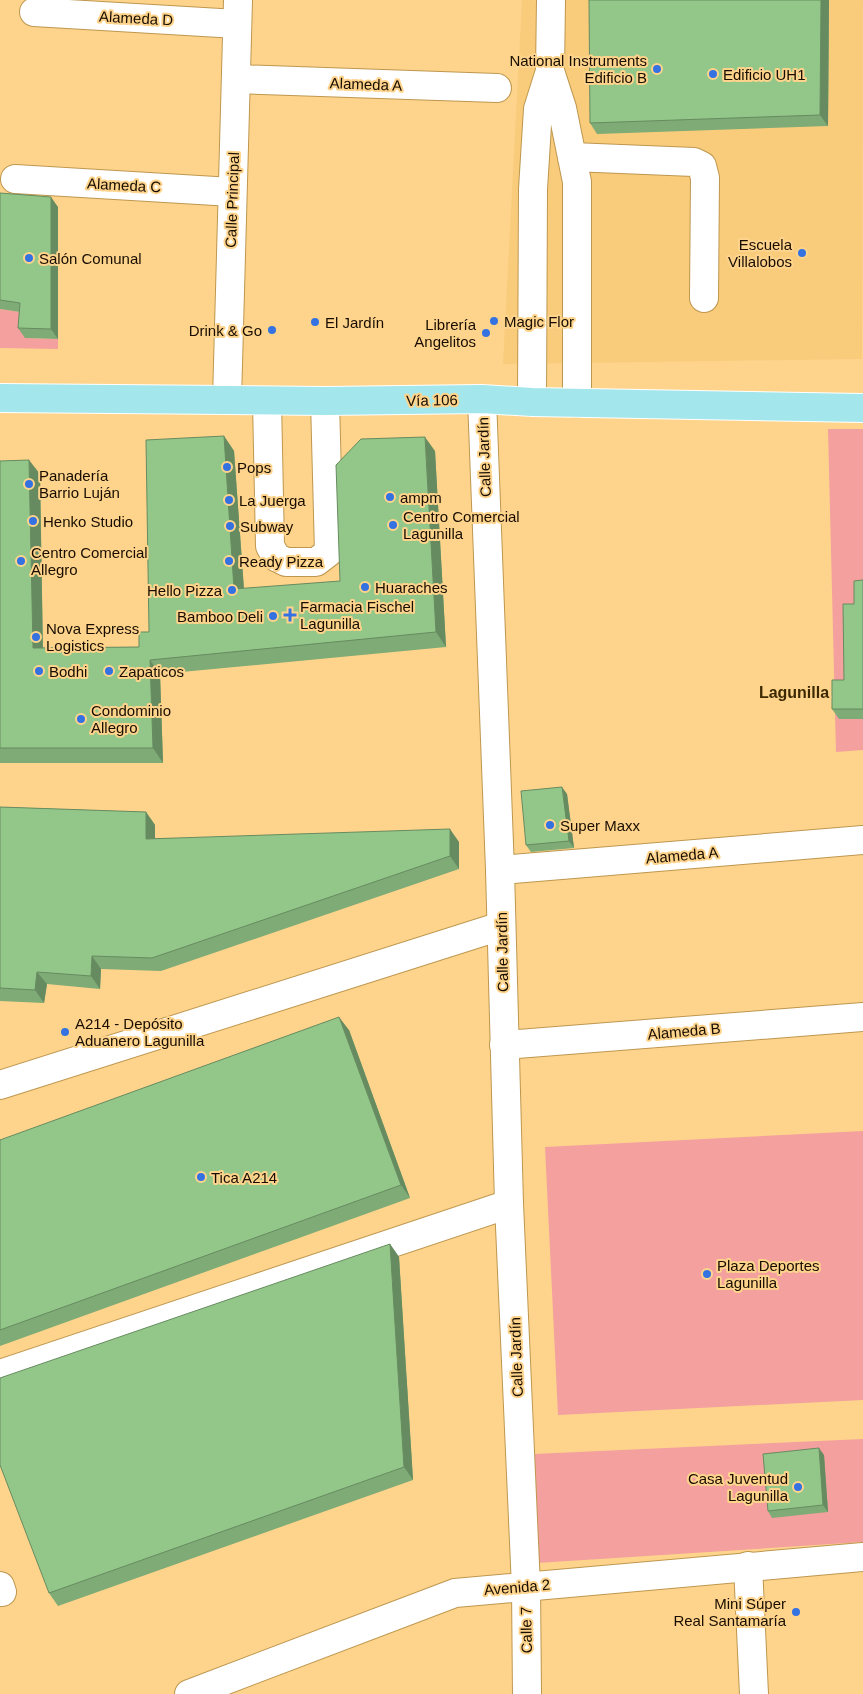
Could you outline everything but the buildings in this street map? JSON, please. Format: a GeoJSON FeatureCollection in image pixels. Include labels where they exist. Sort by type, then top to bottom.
{"type":"FeatureCollection","features":[{"type":"Feature","properties":{"kind":"main road","name":"Vía 106"},"geometry":{"type":"LineString","coordinates":[[0,398],[325,401],[482,399],[532,402],[863,408]]}},
{"type":"Feature","properties":{"kind":"street"},"geometry":{"type":"LineString","coordinates":[[532,402],[533,189],[538,109],[550,71],[551,0]]}},
{"type":"Feature","properties":{"kind":"street","name":"Alameda D"},"geometry":{"type":"LineString","coordinates":[[34,12],[237,12]]}},
{"type":"Feature","properties":{"kind":"street","name":"Calle Principal"},"geometry":{"type":"LineString","coordinates":[[227,400],[237,12]]}},
{"type":"Feature","properties":{"kind":"street"},"geometry":{"type":"LineString","coordinates":[[550,71],[562,108],[577,182],[577,403]]}},
{"type":"Feature","properties":{"kind":"street","name":"Alameda A"},"geometry":{"type":"LineString","coordinates":[[236,79],[497,88]]}},
{"type":"Feature","properties":{"kind":"street"},"geometry":{"type":"LineString","coordinates":[[572,157],[694,162],[702,166],[705,178],[704,298]]}},
{"type":"Feature","properties":{"kind":"street","name":"Alameda C"},"geometry":{"type":"LineString","coordinates":[[16,179],[232,192]]}},
{"type":"Feature","properties":{"kind":"street","name":"Calle Jardín"},"geometry":{"type":"LineString","coordinates":[[482,399],[500,870],[509,1204],[522,1505]]}},
{"type":"Feature","properties":{"kind":"street"},"geometry":{"type":"LineString","coordinates":[[267,400],[270,546],[276,557],[286,562],[316,562],[329,552],[325,401]]}},
{"type":"Feature","properties":{"kind":"street","name":"Alameda A"},"geometry":{"type":"LineString","coordinates":[[500,870],[863,840]]}},
{"type":"Feature","properties":{"kind":"street"},"geometry":{"type":"LineString","coordinates":[[0,1085],[501,926]]}},
{"type":"Feature","properties":{"kind":"street","name":"Alameda B"},"geometry":{"type":"LineString","coordinates":[[504,1045],[863,1017]]}},
{"type":"Feature","properties":{"kind":"street"},"geometry":{"type":"LineString","coordinates":[[0,1374],[509,1204]]}},
{"type":"Feature","properties":{"kind":"street","name":"Calle 7"},"geometry":{"type":"LineString","coordinates":[[522,1505],[526,1586],[527,1694]]}},
{"type":"Feature","properties":{"kind":"street","name":"Avenida 2"},"geometry":{"type":"LineString","coordinates":[[189,1694],[455,1593],[863,1557]]}},
{"type":"Feature","properties":{"kind":"street"},"geometry":{"type":"LineString","coordinates":[[748,1566],[754,1694]]}},
{"type":"Feature","properties":{"kind":"shaded area"},"geometry":{"type":"Polygon","coordinates":[[[522,0],[863,0],[862,359],[503,364],[522,0]]]}},
{"type":"Feature","properties":{"kind":"shaded area"},"geometry":{"type":"Polygon","coordinates":[[[0,309],[27,313],[25,338],[58,339],[58,349],[0,348],[0,309]]]}},
{"type":"Feature","properties":{"kind":"shaded area"},"geometry":{"type":"Polygon","coordinates":[[[828,429],[863,429],[863,750],[836,752],[828,429]]]}},
{"type":"Feature","properties":{"kind":"shaded area","name":"Plaza Deportes Lagunilla"},"geometry":{"type":"Polygon","coordinates":[[[863,1131],[863,1400],[558,1415],[545,1147],[863,1131]]]}},
{"type":"Feature","properties":{"kind":"shaded area"},"geometry":{"type":"Polygon","coordinates":[[[863,1439],[863,1542],[537,1563],[534,1454],[863,1439]]]}},
{"type":"Feature","properties":{"kind":"place","name":"National Instruments Edificio B"},"geometry":{"type":"Point","coordinates":[657,69]}},
{"type":"Feature","properties":{"kind":"place","name":"Edificio UH1"},"geometry":{"type":"Point","coordinates":[713,74]}},
{"type":"Feature","properties":{"kind":"place","name":"Escuela Villalobos"},"geometry":{"type":"Point","coordinates":[802,253]}},
{"type":"Feature","properties":{"kind":"place","name":"Salón Comunal"},"geometry":{"type":"Point","coordinates":[29,258]}},
{"type":"Feature","properties":{"kind":"place","name":"Magic Flor"},"geometry":{"type":"Point","coordinates":[494,321]}},
{"type":"Feature","properties":{"kind":"place","name":"El Jardín"},"geometry":{"type":"Point","coordinates":[315,322]}},
{"type":"Feature","properties":{"kind":"place","name":"Drink & Go"},"geometry":{"type":"Point","coordinates":[272,330]}},
{"type":"Feature","properties":{"kind":"place","name":"Librería Angelitos"},"geometry":{"type":"Point","coordinates":[486,333]}},
{"type":"Feature","properties":{"kind":"place","name":"Pops"},"geometry":{"type":"Point","coordinates":[227,467]}},
{"type":"Feature","properties":{"kind":"place","name":"Panadería Barrio Luján"},"geometry":{"type":"Point","coordinates":[29,484]}},
{"type":"Feature","properties":{"kind":"place","name":"ampm"},"geometry":{"type":"Point","coordinates":[390,497]}},
{"type":"Feature","properties":{"kind":"place","name":"La Juerga"},"geometry":{"type":"Point","coordinates":[229,500]}},
{"type":"Feature","properties":{"kind":"place","name":"Henko Studio"},"geometry":{"type":"Point","coordinates":[33,521]}},
{"type":"Feature","properties":{"kind":"place","name":"Centro Comercial Lagunilla"},"geometry":{"type":"Point","coordinates":[393,525]}},
{"type":"Feature","properties":{"kind":"place","name":"Subway"},"geometry":{"type":"Point","coordinates":[230,526]}},
{"type":"Feature","properties":{"kind":"place","name":"Centro Comercial Allegro"},"geometry":{"type":"Point","coordinates":[21,561]}},
{"type":"Feature","properties":{"kind":"place","name":"Ready Pizza"},"geometry":{"type":"Point","coordinates":[229,561]}},
{"type":"Feature","properties":{"kind":"place","name":"Huaraches"},"geometry":{"type":"Point","coordinates":[365,587]}},
{"type":"Feature","properties":{"kind":"place","name":"Hello Pizza"},"geometry":{"type":"Point","coordinates":[232,590]}},
{"type":"Feature","properties":{"kind":"place","name":"Farmacia Fischel Lagunilla"},"geometry":{"type":"Point","coordinates":[290,615]}},
{"type":"Feature","properties":{"kind":"place","name":"Bamboo Deli"},"geometry":{"type":"Point","coordinates":[273,616]}},
{"type":"Feature","properties":{"kind":"place","name":"Nova Express Logistics"},"geometry":{"type":"Point","coordinates":[36,637]}},
{"type":"Feature","properties":{"kind":"place","name":"Bodhi"},"geometry":{"type":"Point","coordinates":[39,671]}},
{"type":"Feature","properties":{"kind":"place","name":"Zapaticos"},"geometry":{"type":"Point","coordinates":[109,671]}},
{"type":"Feature","properties":{"kind":"place","name":"Condominio Allegro"},"geometry":{"type":"Point","coordinates":[81,719]}},
{"type":"Feature","properties":{"kind":"place","name":"Super Maxx"},"geometry":{"type":"Point","coordinates":[550,825]}},
{"type":"Feature","properties":{"kind":"place","name":"A214 - Depósito Aduanero Lagunilla"},"geometry":{"type":"Point","coordinates":[65,1032]}},
{"type":"Feature","properties":{"kind":"place","name":"Tica A214"},"geometry":{"type":"Point","coordinates":[201,1177]}},
{"type":"Feature","properties":{"kind":"place","name":"Plaza Deportes Lagunilla"},"geometry":{"type":"Point","coordinates":[707,1274]}},
{"type":"Feature","properties":{"kind":"place","name":"Casa Juventud Lagunilla"},"geometry":{"type":"Point","coordinates":[798,1487]}},
{"type":"Feature","properties":{"kind":"place","name":"Mini Súper Real Santamaría"},"geometry":{"type":"Point","coordinates":[796,1612]}},
{"type":"Feature","properties":{"kind":"district","name":"Lagunilla"},"geometry":{"type":"Point","coordinates":[794,692]}}]}
